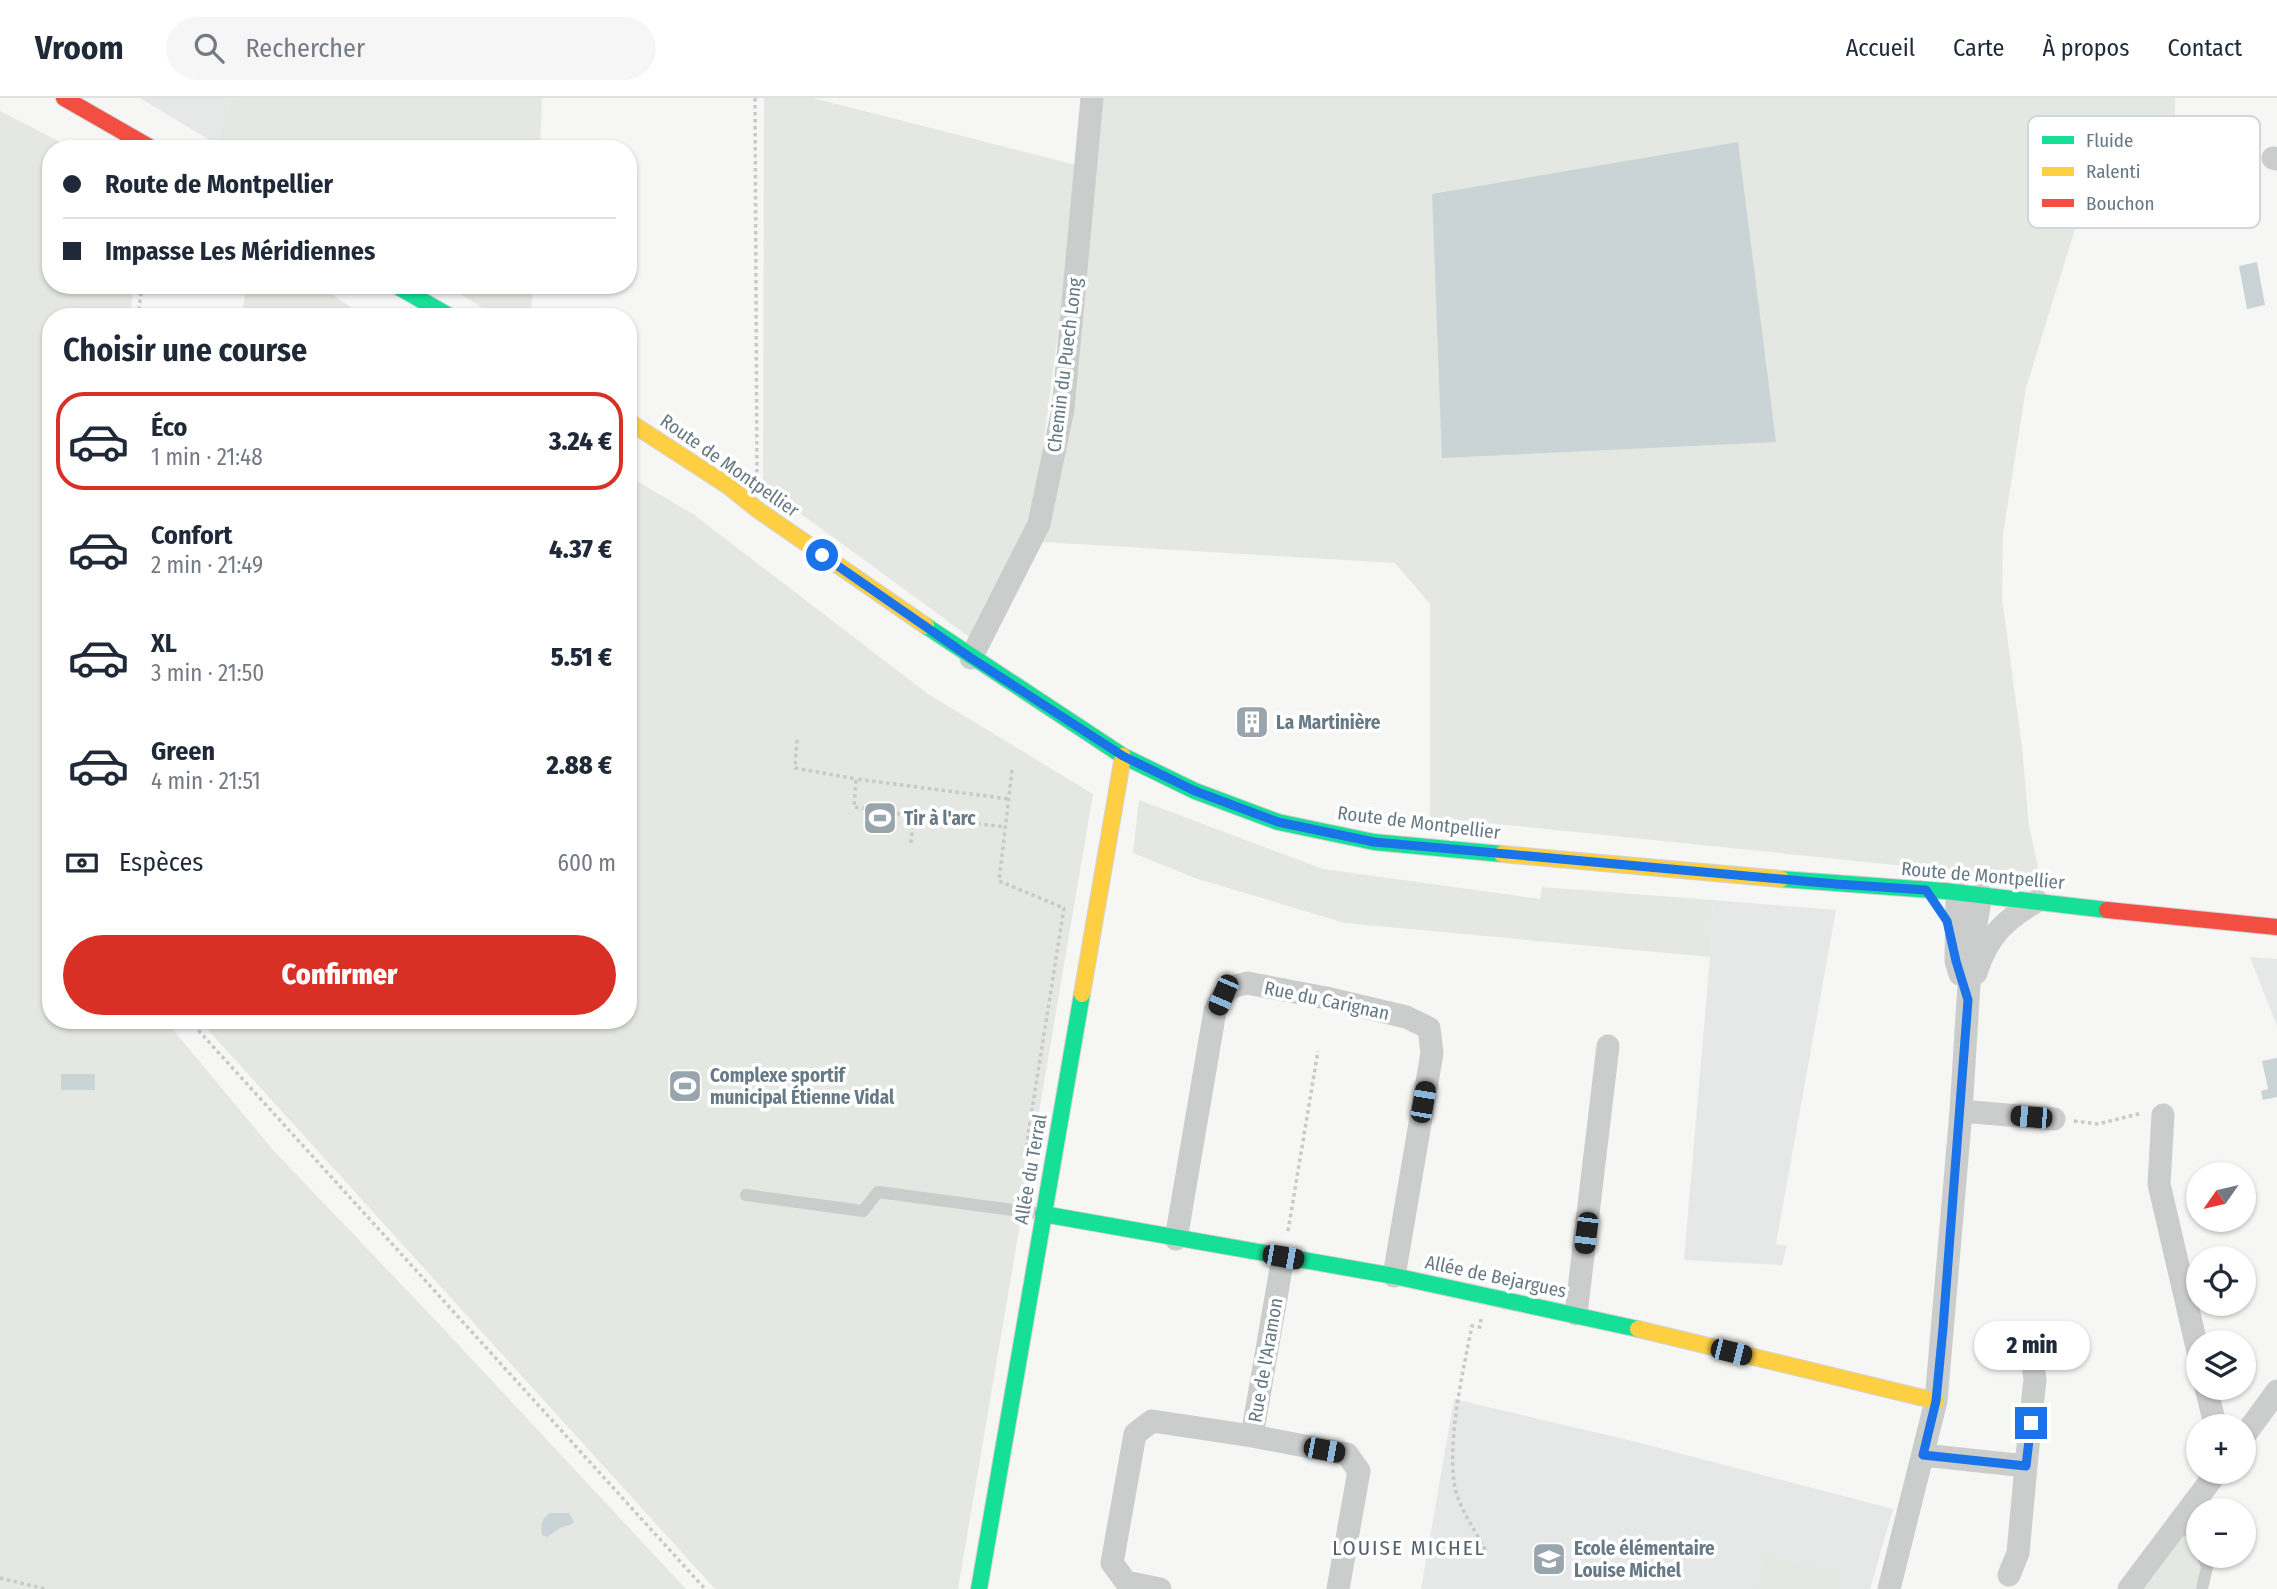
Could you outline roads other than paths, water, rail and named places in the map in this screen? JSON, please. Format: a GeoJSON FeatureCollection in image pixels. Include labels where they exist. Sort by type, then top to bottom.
{"type":"FeatureCollection","features":[{"type":"Feature","properties":{"kind":"main road"},"geometry":{"type":"LineString","coordinates":[[64,98],[137,140]]}},
{"type":"Feature","properties":{"kind":"main road"},"geometry":{"type":"LineString","coordinates":[[411,294],[435,308]]}},
{"type":"Feature","properties":{"kind":"main road","name":"Route de Montpellier"},"geometry":{"type":"LineString","coordinates":[[637,427],[728,486],[758,510],[971,658],[1123,756],[1195,791],[1278,822],[1374,842],[1981,895],[2277,927]]}},
{"type":"Feature","properties":{"kind":"main road","name":"Allée du Terral"},"geometry":{"type":"LineString","coordinates":[[979,1589],[1123,756]]}},
{"type":"Feature","properties":{"kind":"main road","name":"Allée de Bejargues"},"geometry":{"type":"LineString","coordinates":[[1044,1214],[1394,1276],[1486,1295],[1576,1314],[1936,1401]]}},
{"type":"Feature","properties":{"kind":"street","name":"Chemin du Puech Long"},"geometry":{"type":"LineString","coordinates":[[971,658],[1039,524],[1063,409],[1092,98]]}},
{"type":"Feature","properties":{"kind":"street"},"geometry":{"type":"LineString","coordinates":[[1926,890],[1947,921],[1968,1000]]}},
{"type":"Feature","properties":{"kind":"street"},"geometry":{"type":"LineString","coordinates":[[1956,961],[1957,893]]}},
{"type":"Feature","properties":{"kind":"street"},"geometry":{"type":"LineString","coordinates":[[1889,1589],[1936,1401],[1961,1111],[1971,953],[1981,895]]}},
{"type":"Feature","properties":{"kind":"street"},"geometry":{"type":"LineString","coordinates":[[1968,1000],[1980,958],[1999,928],[2017,912],[2037,901]]}},
{"type":"Feature","properties":{"kind":"street","name":"Rue du Carignan"},"geometry":{"type":"LineString","coordinates":[[1176,1239],[1215,1012],[1223,995],[1232,987],[1247,983],[1406,1017],[1429,1028],[1432,1053],[1394,1276]]}},
{"type":"Feature","properties":{"kind":"street"},"geometry":{"type":"LineString","coordinates":[[1576,1314],[1608,1046]]}},
{"type":"Feature","properties":{"kind":"street"},"geometry":{"type":"LineString","coordinates":[[1961,1111],[2054,1119]]}},
{"type":"Feature","properties":{"kind":"street"},"geometry":{"type":"LineString","coordinates":[[2164,1115],[2159,1184],[2193,1330]]}},
{"type":"Feature","properties":{"kind":"street","name":"Rue de l'Aramon"},"geometry":{"type":"LineString","coordinates":[[1283,1257],[1252,1436],[1348,1454],[1359,1471],[1338,1589]]}},
{"type":"Feature","properties":{"kind":"street"},"geometry":{"type":"LineString","coordinates":[[2009,1575],[2018,1553],[2035,1379],[2032,1359]]}},
{"type":"Feature","properties":{"kind":"street"},"geometry":{"type":"LineString","coordinates":[[2256,1420],[2277,1391]]}},
{"type":"Feature","properties":{"kind":"street"},"geometry":{"type":"LineString","coordinates":[[1160,1589],[1126,1582],[1112,1563],[1135,1434],[1152,1420],[1252,1436]]}},
{"type":"Feature","properties":{"kind":"street"},"geometry":{"type":"LineString","coordinates":[[1923,1455],[2026,1466]]}},
{"type":"Feature","properties":{"kind":"street"},"geometry":{"type":"LineString","coordinates":[[2134,1588],[2208,1484]]}},
{"type":"Feature","properties":{"kind":"lane"},"geometry":{"type":"LineString","coordinates":[[746,1195],[863,1211],[878,1192],[1044,1214]]}},
{"type":"Feature","properties":{"kind":"lane"},"geometry":{"type":"LineString","coordinates":[[2179,1524],[2186,1529]]}},
{"type":"Feature","properties":{"kind":"lane"},"geometry":{"type":"LineString","coordinates":[[2202,1589],[2207,1568]]}},
{"type":"Feature","properties":{"kind":"place","name":"La Martinière"},"geometry":{"type":"Point","coordinates":[1252,722]}},
{"type":"Feature","properties":{"kind":"place","name":"Tir à l'arc"},"geometry":{"type":"Point","coordinates":[880,818]}},
{"type":"Feature","properties":{"kind":"place","name":"Complexe sportif municipal Étienne Vidal"},"geometry":{"type":"Point","coordinates":[685,1086]}},
{"type":"Feature","properties":{"kind":"place","name":"Ecole élémentaire Louise Michel"},"geometry":{"type":"Point","coordinates":[1549,1559]}},
{"type":"Feature","properties":{"kind":"district","name":"LOUISE MICHEL"},"geometry":{"type":"Point","coordinates":[1409,1548]}}]}
